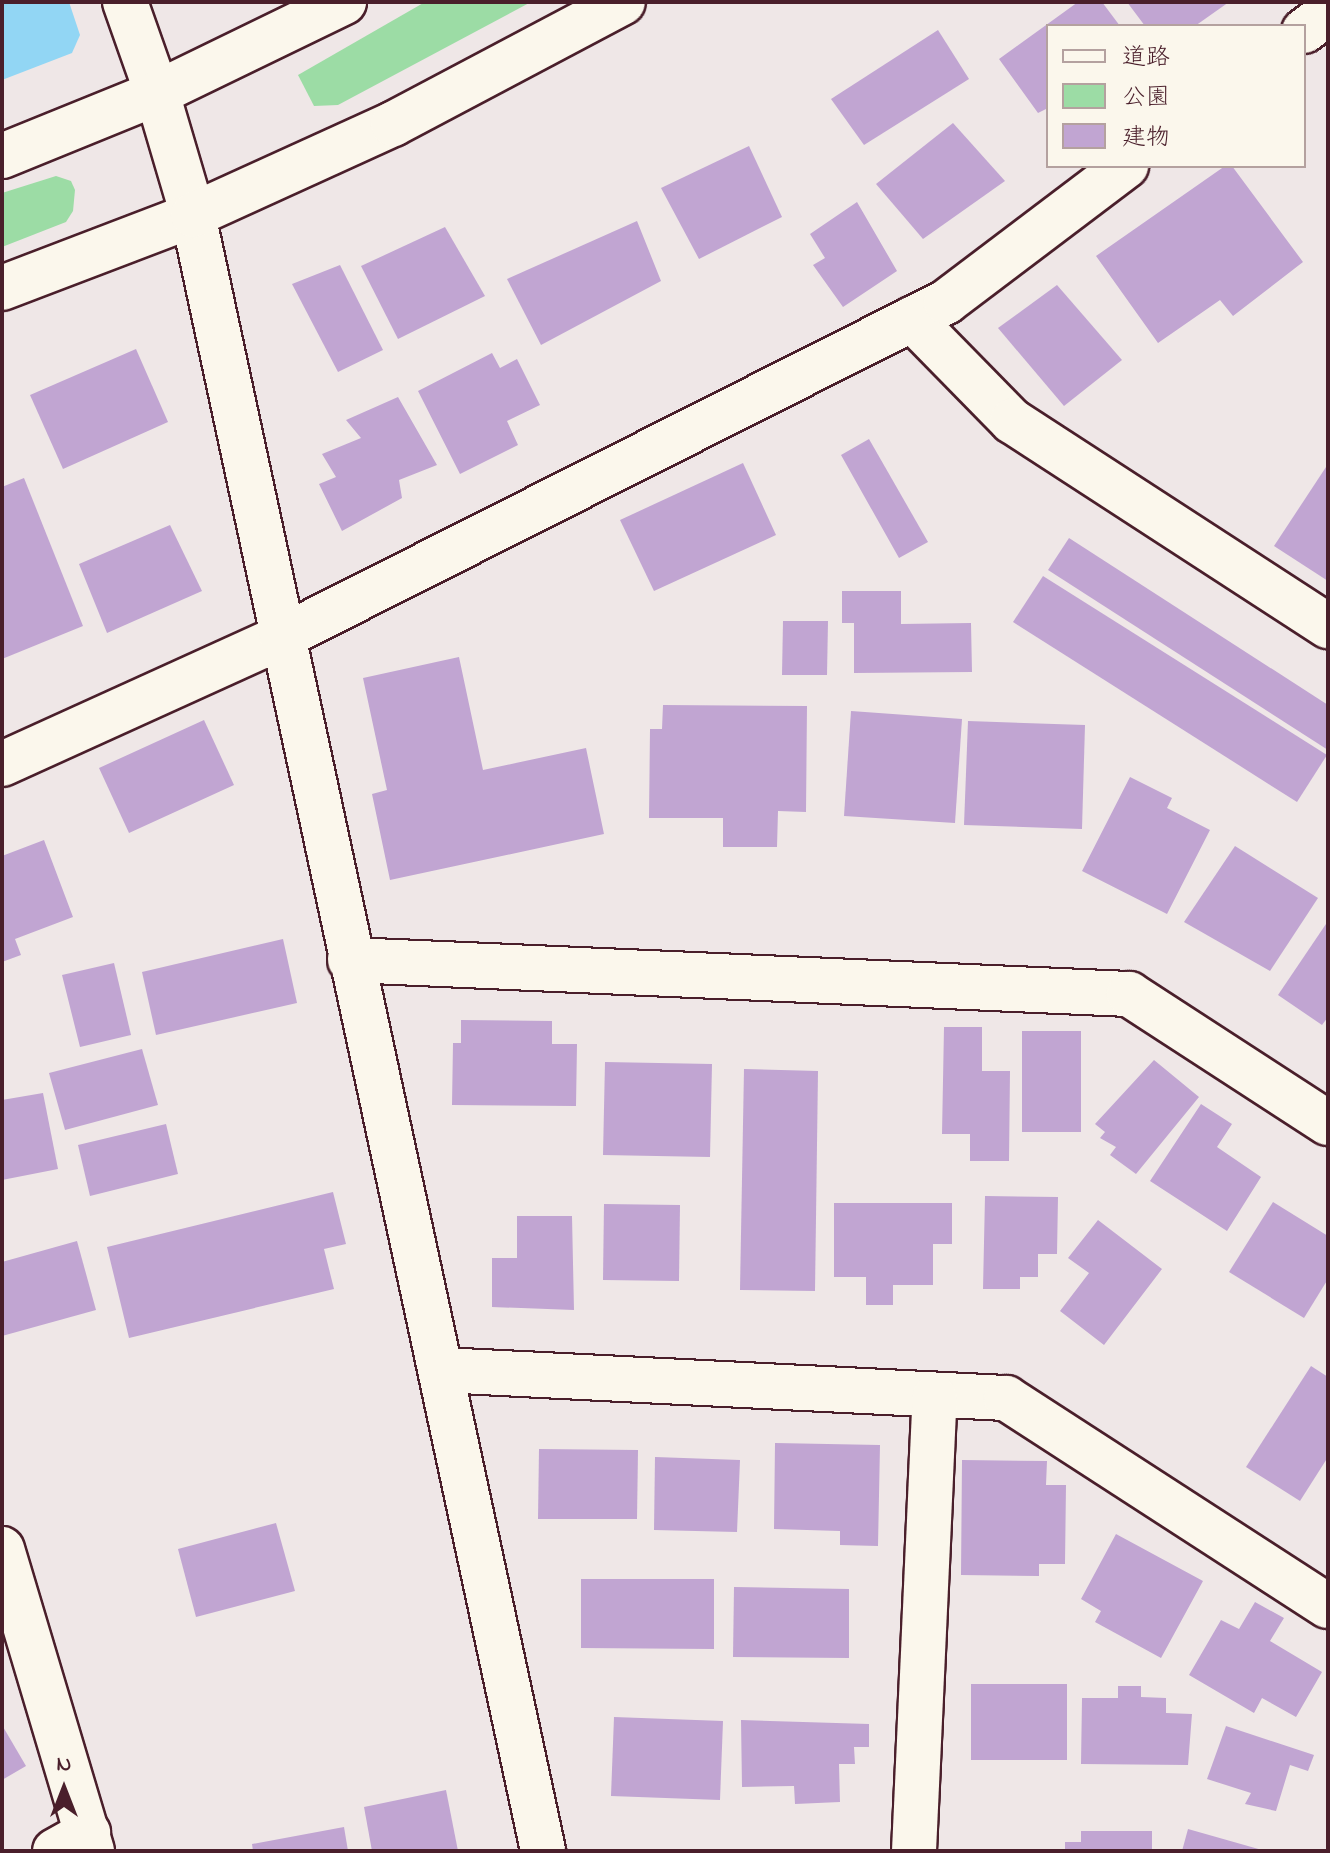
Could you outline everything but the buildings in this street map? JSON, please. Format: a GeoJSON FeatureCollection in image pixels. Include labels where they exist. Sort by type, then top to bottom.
{"type":"FeatureCollection","features":[{"type":"Feature","properties":{"kind":"street"},"geometry":{"type":"LineString","coordinates":[[125,2],[157,93],[193,215],[543,1851]]}},
{"type":"Feature","properties":{"kind":"street"},"geometry":{"type":"LineString","coordinates":[[2,156],[157,93],[344,2]]}},
{"type":"Feature","properties":{"kind":"street"},"geometry":{"type":"LineString","coordinates":[[2,288],[193,215],[393,124],[623,2]]}},
{"type":"Feature","properties":{"kind":"street"},"geometry":{"type":"LineString","coordinates":[[1306,30],[1328,13]]}},
{"type":"Feature","properties":{"kind":"street"},"geometry":{"type":"LineString","coordinates":[[2,764],[282,637],[946,302],[1123,168]]}},
{"type":"Feature","properties":{"kind":"street"},"geometry":{"type":"LineString","coordinates":[[912,319],[1012,421],[1328,626]]}},
{"type":"Feature","properties":{"kind":"street"},"geometry":{"type":"LineString","coordinates":[[350,960],[1129,994],[1328,1123]]}},
{"type":"Feature","properties":{"kind":"street"},"geometry":{"type":"LineString","coordinates":[[441,1370],[935,1397],[1006,1398],[1328,1606]]}},
{"type":"Feature","properties":{"kind":"street"},"geometry":{"type":"LineString","coordinates":[[914,1851],[935,1397]]}},
{"type":"Feature","properties":{"kind":"street"},"geometry":{"type":"LineString","coordinates":[[2,1549],[78,1845]]}},
{"type":"Feature","properties":{"kind":"green space"},"geometry":{"type":"Polygon","coordinates":[[[425,2],[531,2],[338,105],[314,106],[298,75],[425,2]]]}},
{"type":"Feature","properties":{"kind":"green space"},"geometry":{"type":"Polygon","coordinates":[[[56,176],[71,181],[75,190],[73,211],[66,222],[2,247],[2,193],[56,176]]]}},
{"type":"Feature","properties":{"kind":"water"},"geometry":{"type":"Polygon","coordinates":[[[2,2],[69,2],[80,35],[72,53],[2,80],[2,2]]]}}]}
